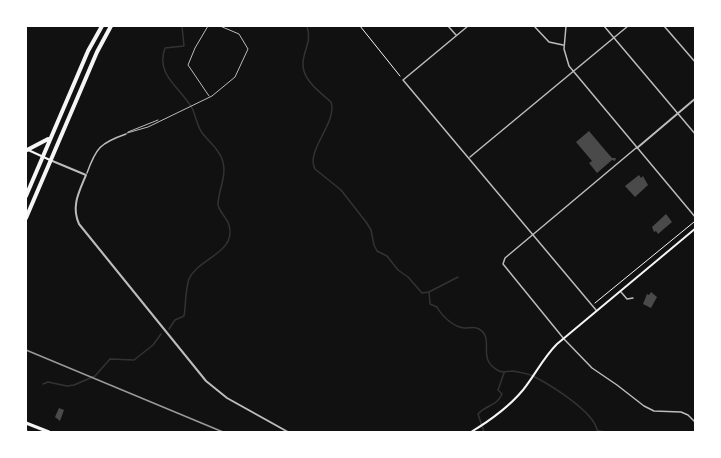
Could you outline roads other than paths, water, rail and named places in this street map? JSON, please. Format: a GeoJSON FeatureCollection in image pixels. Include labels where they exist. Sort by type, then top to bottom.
{"type":"FeatureCollection","features":[{"type":"Feature","properties":{"kind":"highway"},"geometry":{"type":"LineString","coordinates":[[26,196],[88,51],[102,26]]}},
{"type":"Feature","properties":{"kind":"highway"},"geometry":{"type":"LineString","coordinates":[[26,218],[97,52],[111,26]]}},
{"type":"Feature","properties":{"kind":"highway"},"geometry":{"type":"LineString","coordinates":[[26,149],[40,145],[50,137]]}},
{"type":"Feature","properties":{"kind":"main road"},"geometry":{"type":"LineString","coordinates":[[26,149],[50,160]]}},
{"type":"Feature","properties":{"kind":"main road"},"geometry":{"type":"LineString","coordinates":[[472,432],[506,408],[527,385],[548,353],[696,228]]}},
{"type":"Feature","properties":{"kind":"main road"},"geometry":{"type":"LineString","coordinates":[[26,423],[49,432]]}},
{"type":"Feature","properties":{"kind":"street"},"geometry":{"type":"LineString","coordinates":[[448,26],[457,35]]}},
{"type":"Feature","properties":{"kind":"street"},"geometry":{"type":"LineString","coordinates":[[468,26],[404,80],[597,311]]}},
{"type":"Feature","properties":{"kind":"street"},"geometry":{"type":"LineString","coordinates":[[534,26],[549,42],[564,45]]}},
{"type":"Feature","properties":{"kind":"street"},"geometry":{"type":"LineString","coordinates":[[566,26],[564,45],[566,62],[696,219]]}},
{"type":"Feature","properties":{"kind":"street"},"geometry":{"type":"LineString","coordinates":[[604,26],[696,135]]}},
{"type":"Feature","properties":{"kind":"street"},"geometry":{"type":"LineString","coordinates":[[469,158],[628,26]]}},
{"type":"Feature","properties":{"kind":"street"},"geometry":{"type":"LineString","coordinates":[[664,26],[696,63]]}},
{"type":"Feature","properties":{"kind":"street"},"geometry":{"type":"LineString","coordinates":[[696,98],[533,234],[503,262],[506,269],[564,339],[592,368],[644,406],[654,411],[681,412],[696,423]]}},
{"type":"Feature","properties":{"kind":"street"},"geometry":{"type":"LineString","coordinates":[[126,134],[111,139],[98,148],[75,206],[76,218],[81,228],[212,388],[288,432]]}},
{"type":"Feature","properties":{"kind":"street"},"geometry":{"type":"LineString","coordinates":[[50,160],[86,175]]}},
{"type":"Feature","properties":{"kind":"street"},"geometry":{"type":"LineString","coordinates":[[620,292],[627,299],[633,298]]}},
{"type":"Feature","properties":{"kind":"lane"},"geometry":{"type":"LineString","coordinates":[[208,26],[188,65],[210,98]]}},
{"type":"Feature","properties":{"kind":"lane"},"geometry":{"type":"LineString","coordinates":[[126,134],[148,127],[210,98],[235,76],[248,50],[239,34],[219,26]]}},
{"type":"Feature","properties":{"kind":"waterway"},"geometry":{"type":"LineString","coordinates":[[169,329],[175,320],[184,316],[189,279],[200,266],[222,249],[230,234],[228,222],[218,205],[224,171],[222,159],[201,131],[192,108],[170,80],[163,66],[165,48],[184,46],[182,26]]}},
{"type":"Feature","properties":{"kind":"waterway"},"geometry":{"type":"LineString","coordinates":[[307,26],[309,36],[303,69],[312,85],[331,102],[332,110],[314,154],[315,169],[341,190],[366,222],[371,230],[377,251],[387,256],[422,293],[429,292],[430,304],[437,307],[457,326],[479,329],[484,333],[488,361],[492,366],[501,372],[524,373],[542,381],[581,408],[597,430],[604,432]]}},
{"type":"Feature","properties":{"kind":"waterway"},"geometry":{"type":"LineString","coordinates":[[429,292],[458,277]]}},
{"type":"Feature","properties":{"kind":"waterway"},"geometry":{"type":"LineString","coordinates":[[43,384],[48,382],[74,385],[95,376],[110,359],[134,360],[153,345],[161,334]]}},
{"type":"Feature","properties":{"kind":"waterway"},"geometry":{"type":"LineString","coordinates":[[484,432],[478,414],[500,398],[502,394],[498,390],[504,373]]}},
{"type":"Feature","properties":{"kind":"railway"},"geometry":{"type":"LineString","coordinates":[[26,350],[223,432]]}}]}
